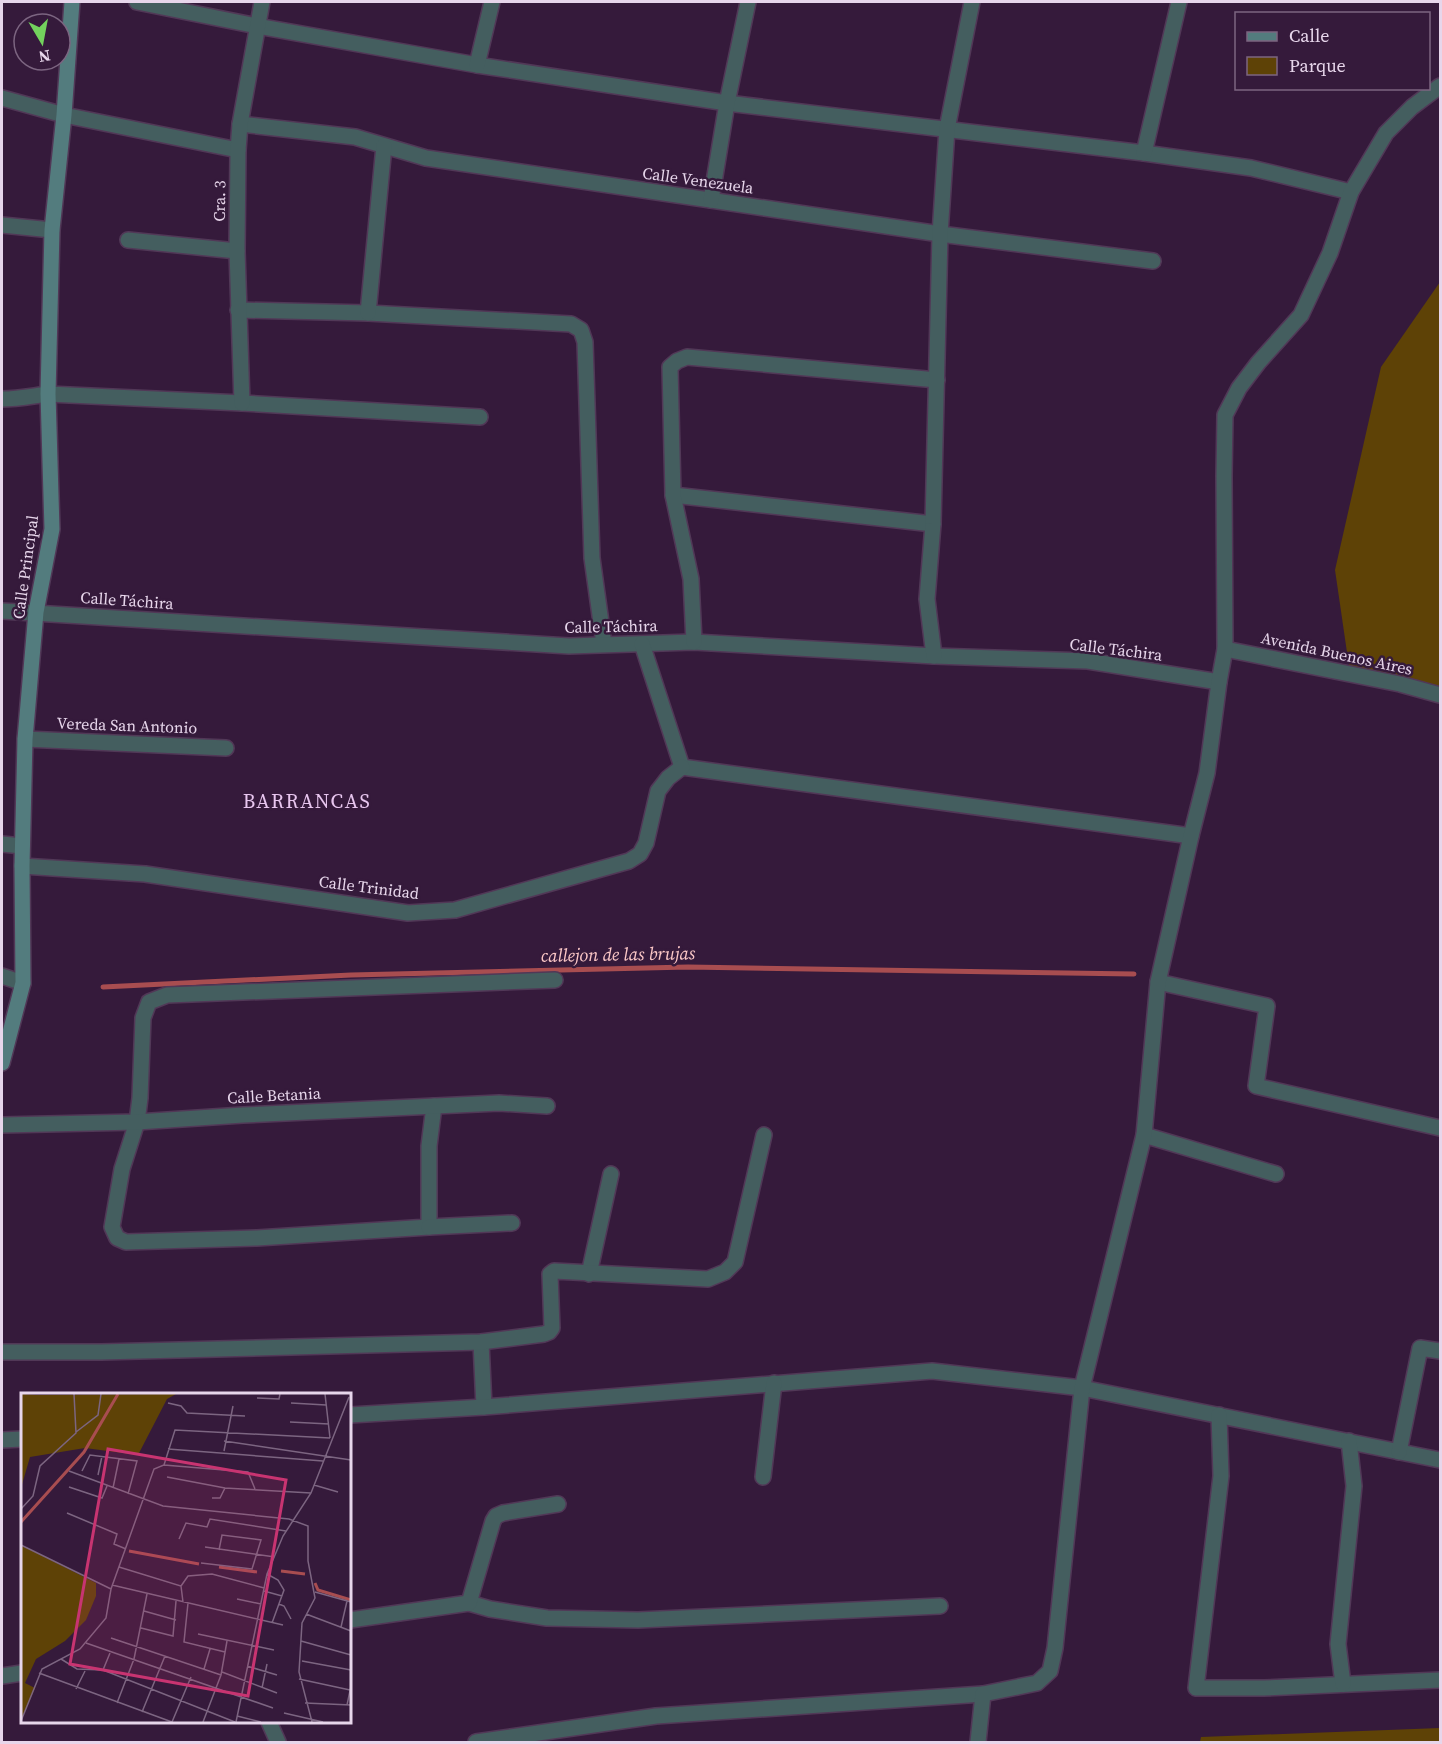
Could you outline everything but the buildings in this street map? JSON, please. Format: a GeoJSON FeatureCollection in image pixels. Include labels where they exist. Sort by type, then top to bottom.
{"type":"FeatureCollection","features":[{"type":"Feature","properties":{"kind":"street","name":"Calle Principal"},"geometry":{"type":"LineString","coordinates":[[2,1063],[23,983],[22,846],[25,739],[36,612],[52,529],[48,394],[52,230],[64,115],[72,2]]}},
{"type":"Feature","properties":{"kind":"street"},"geometry":{"type":"LineString","coordinates":[[137,2],[477,65],[727,103],[1251,168],[1350,192]]}},
{"type":"Feature","properties":{"kind":"street","name":"Cra. 3"},"geometry":{"type":"LineString","coordinates":[[242,403],[237,251],[238,150],[240,124],[262,2]]}},
{"type":"Feature","properties":{"kind":"street"},"geometry":{"type":"LineString","coordinates":[[477,65],[492,2]]}},
{"type":"Feature","properties":{"kind":"street"},"geometry":{"type":"LineString","coordinates":[[711,200],[727,103],[748,2]]}},
{"type":"Feature","properties":{"kind":"street"},"geometry":{"type":"LineString","coordinates":[[934,656],[927,599],[933,524],[940,234],[947,129],[972,2]]}},
{"type":"Feature","properties":{"kind":"street"},"geometry":{"type":"LineString","coordinates":[[1144,153],[1179,2]]}},
{"type":"Feature","properties":{"kind":"street"},"geometry":{"type":"LineString","coordinates":[[476,1743],[656,1716],[983,1694],[1037,1683],[1050,1671],[1055,1647],[1082,1388],[1144,1135],[1158,982],[1208,772],[1225,649],[1225,415],[1239,388],[1258,363],[1301,315],[1329,253],[1350,192],[1386,133],[1412,107],[1440,86]]}},
{"type":"Feature","properties":{"kind":"street"},"geometry":{"type":"LineString","coordinates":[[2,98],[64,115],[238,150]]}},
{"type":"Feature","properties":{"kind":"street","name":"Calle Venezuela"},"geometry":{"type":"LineString","coordinates":[[240,124],[355,137],[426,158],[940,234],[1153,261]]}},
{"type":"Feature","properties":{"kind":"street"},"geometry":{"type":"LineString","coordinates":[[368,313],[384,146]]}},
{"type":"Feature","properties":{"kind":"street"},"geometry":{"type":"LineString","coordinates":[[2,225],[52,230]]}},
{"type":"Feature","properties":{"kind":"street"},"geometry":{"type":"LineString","coordinates":[[128,240],[237,251]]}},
{"type":"Feature","properties":{"kind":"street"},"geometry":{"type":"LineString","coordinates":[[238,310],[368,313],[571,324],[581,330],[585,342],[592,558],[604,644]]}},
{"type":"Feature","properties":{"kind":"street"},"geometry":{"type":"LineString","coordinates":[[694,642],[691,579],[673,495],[670,367],[676,361],[687,357],[937,380]]}},
{"type":"Feature","properties":{"kind":"street"},"geometry":{"type":"LineString","coordinates":[[2,399],[21,399],[48,394],[480,417]]}},
{"type":"Feature","properties":{"kind":"street"},"geometry":{"type":"LineString","coordinates":[[673,495],[933,524]]}},
{"type":"Feature","properties":{"kind":"street","name":"Calle Táchira"},"geometry":{"type":"LineString","coordinates":[[2,611],[569,646],[694,642],[934,656],[1088,661],[1219,682]]}},
{"type":"Feature","properties":{"kind":"street"},"geometry":{"type":"LineString","coordinates":[[642,644],[682,767],[1191,836]]}},
{"type":"Feature","properties":{"kind":"street","name":"Avenida Buenos Aires"},"geometry":{"type":"LineString","coordinates":[[1225,649],[1400,684],[1440,695]]}},
{"type":"Feature","properties":{"kind":"street","name":"Vereda San Antonio"},"geometry":{"type":"LineString","coordinates":[[25,739],[226,748]]}},
{"type":"Feature","properties":{"kind":"street","name":"Calle Trinidad"},"geometry":{"type":"LineString","coordinates":[[22,866],[146,873],[408,913],[455,910],[629,861],[640,854],[646,843],[658,791],[668,778],[682,767]]}},
{"type":"Feature","properties":{"kind":"street"},"geometry":{"type":"LineString","coordinates":[[2,844],[22,846]]}},
{"type":"Feature","properties":{"kind":"street"},"geometry":{"type":"LineString","coordinates":[[2,976],[23,983]]}},
{"type":"Feature","properties":{"kind":"street"},"geometry":{"type":"LineString","coordinates":[[512,1223],[257,1238],[126,1242],[117,1238],[112,1227],[122,1169],[137,1122],[143,1018],[149,1002],[167,995],[555,980]]}},
{"type":"Feature","properties":{"kind":"street"},"geometry":{"type":"LineString","coordinates":[[1158,982],[1267,1006],[1256,1086],[1440,1128]]}},
{"type":"Feature","properties":{"kind":"street","name":"Calle Betania"},"geometry":{"type":"LineString","coordinates":[[2,1125],[137,1122],[243,1114],[499,1102],[548,1106]]}},
{"type":"Feature","properties":{"kind":"street"},"geometry":{"type":"LineString","coordinates":[[429,1227],[429,1146],[434,1106]]}},
{"type":"Feature","properties":{"kind":"street"},"geometry":{"type":"LineString","coordinates":[[2,1352],[101,1352],[481,1342],[544,1334],[552,1328],[551,1272],[708,1279],[725,1272],[735,1262],[764,1135]]}},
{"type":"Feature","properties":{"kind":"street"},"geometry":{"type":"LineString","coordinates":[[1144,1135],[1276,1174]]}},
{"type":"Feature","properties":{"kind":"street"},"geometry":{"type":"LineString","coordinates":[[589,1274],[611,1174]]}},
{"type":"Feature","properties":{"kind":"street"},"geometry":{"type":"LineString","coordinates":[[481,1342],[484,1407]]}},
{"type":"Feature","properties":{"kind":"street"},"geometry":{"type":"LineString","coordinates":[[1399,1452],[1420,1348],[1440,1351]]}},
{"type":"Feature","properties":{"kind":"street"},"geometry":{"type":"LineString","coordinates":[[351,1415],[484,1407],[932,1371],[1082,1388],[1440,1460]]}},
{"type":"Feature","properties":{"kind":"street"},"geometry":{"type":"LineString","coordinates":[[763,1477],[774,1383]]}},
{"type":"Feature","properties":{"kind":"street"},"geometry":{"type":"LineString","coordinates":[[1219,1415],[1221,1476],[1196,1688],[1264,1688],[1440,1680]]}},
{"type":"Feature","properties":{"kind":"street"},"geometry":{"type":"LineString","coordinates":[[2,1440],[21,1439]]}},
{"type":"Feature","properties":{"kind":"street"},"geometry":{"type":"LineString","coordinates":[[1343,1684],[1338,1644],[1354,1486],[1349,1441]]}},
{"type":"Feature","properties":{"kind":"street"},"geometry":{"type":"LineString","coordinates":[[469,1604],[496,1516],[558,1504]]}},
{"type":"Feature","properties":{"kind":"street"},"geometry":{"type":"LineString","coordinates":[[351,1620],[469,1604],[547,1618],[638,1620],[940,1606]]}},
{"type":"Feature","properties":{"kind":"street"},"geometry":{"type":"LineString","coordinates":[[2,1676],[21,1673]]}},
{"type":"Feature","properties":{"kind":"street"},"geometry":{"type":"LineString","coordinates":[[978,1743],[983,1694]]}},
{"type":"Feature","properties":{"kind":"street"},"geometry":{"type":"LineString","coordinates":[[268,1723],[278,1743]]}},
{"type":"Feature","properties":{"kind":"green space"},"geometry":{"type":"Polygon","coordinates":[[[1440,282],[1440,695],[1350,673],[1335,570],[1381,367],[1440,282]]]}},
{"type":"Feature","properties":{"kind":"green space"},"geometry":{"type":"Polygon","coordinates":[[[1440,1728],[1440,1742],[1200,1742],[1201,1737],[1440,1728]]]}},
{"type":"Feature","properties":{"kind":"waterway","name":"callejon de las brujas"},"geometry":{"type":"LineString","coordinates":[[103,987],[351,975],[688,967],[1134,974]]}},
{"type":"Feature","properties":{"kind":"district","name":"BARRANCAS"},"geometry":{"type":"Point","coordinates":[307,801]}}]}
